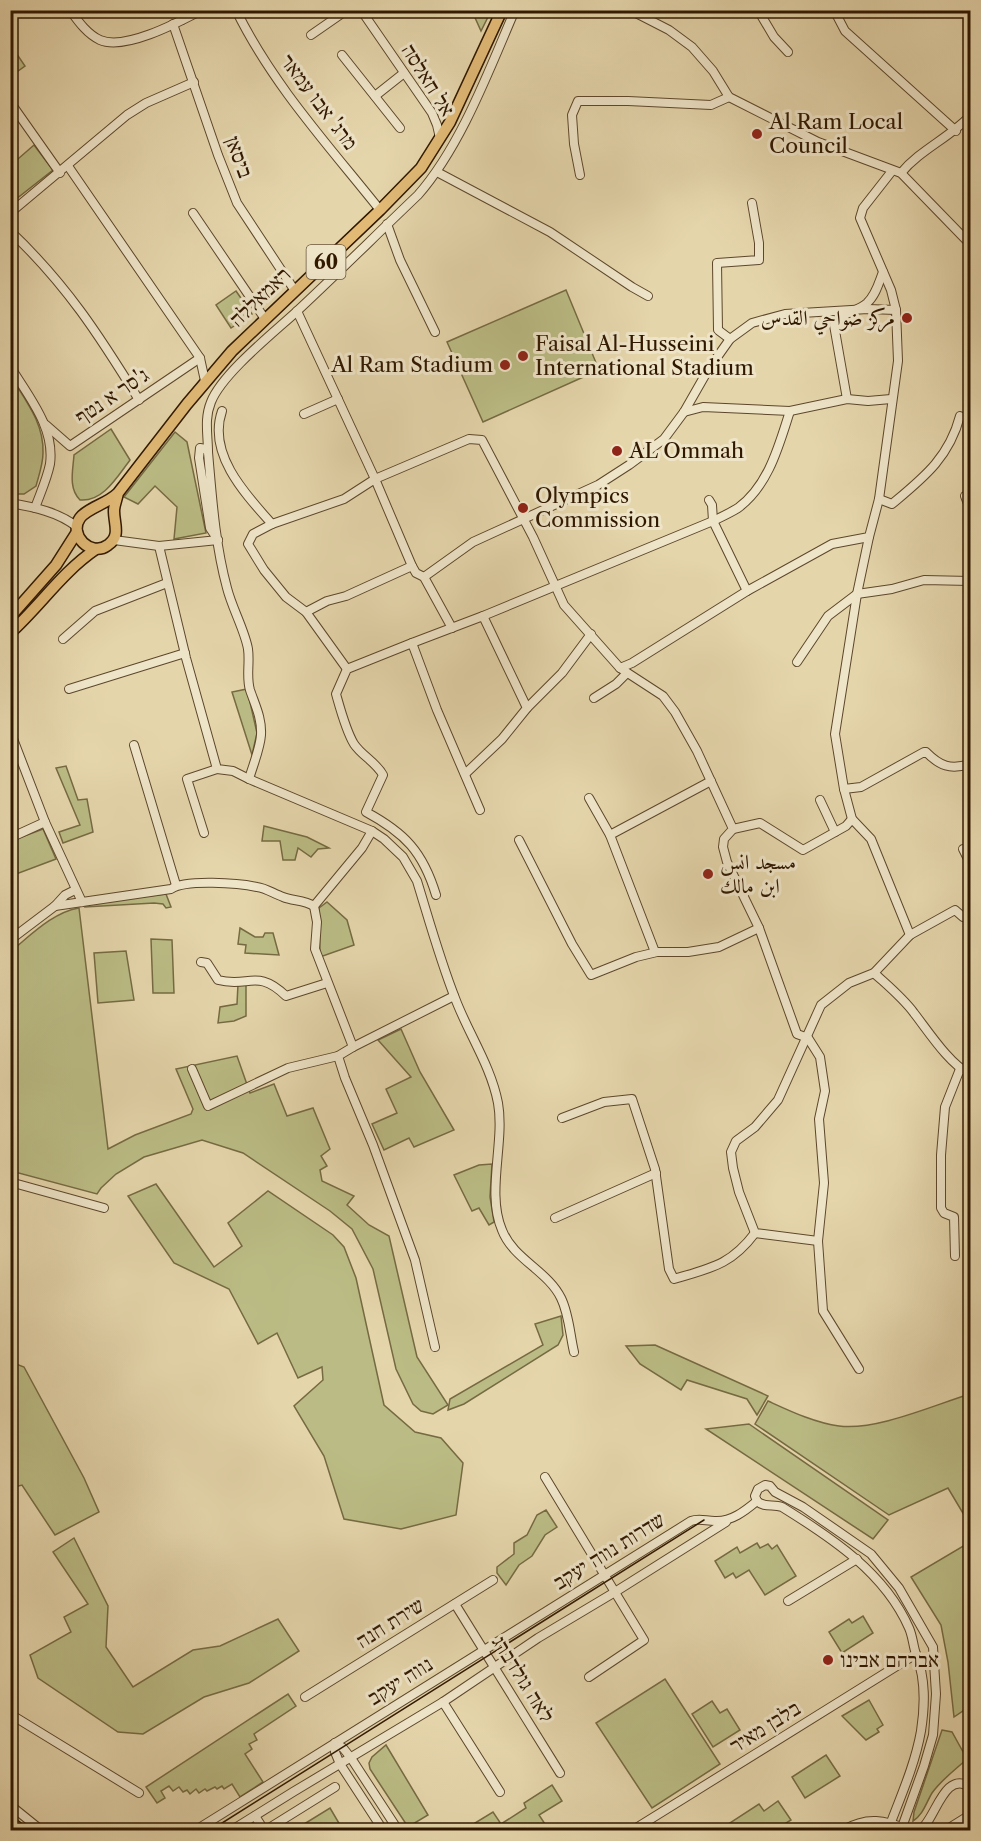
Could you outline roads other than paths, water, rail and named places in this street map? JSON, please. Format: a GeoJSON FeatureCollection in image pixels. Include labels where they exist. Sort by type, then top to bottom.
{"type":"FeatureCollection","features":[{"type":"Feature","properties":{"kind":"highway","name":"ראמאללה"},"geometry":{"type":"LineString","coordinates":[[89,510],[106,504],[118,493],[205,381],[232,351],[421,168],[440,140],[460,102],[502,10]]}},
{"type":"Feature","properties":{"kind":"highway"},"geometry":{"type":"LineString","coordinates":[[10,633],[31,615],[76,562],[114,540],[117,526],[114,511],[118,493]]}},
{"type":"Feature","properties":{"kind":"highway"},"geometry":{"type":"LineString","coordinates":[[89,510],[105,510],[115,520]]}},
{"type":"Feature","properties":{"kind":"highway","name":"60"},"geometry":{"type":"LineString","coordinates":[[10,617],[56,565],[77,530],[78,521],[89,510]]}},
{"type":"Feature","properties":{"kind":"highway"},"geometry":{"type":"LineString","coordinates":[[77,530],[84,544],[96,549]]}},
{"type":"Feature","properties":{"kind":"street"},"geometry":{"type":"LineString","coordinates":[[70,10],[92,35],[102,41],[116,43],[138,38],[202,10]]}},
{"type":"Feature","properties":{"kind":"street"},"geometry":{"type":"LineString","coordinates":[[177,10],[182,20]]}},
{"type":"Feature","properties":{"kind":"street","name":"מרג' אבו עמאר"},"geometry":{"type":"LineString","coordinates":[[236,10],[262,57],[283,88],[380,210]]}},
{"type":"Feature","properties":{"kind":"street"},"geometry":{"type":"LineString","coordinates":[[311,35],[347,10]]}},
{"type":"Feature","properties":{"kind":"street","name":"אל חאלסה"},"geometry":{"type":"LineString","coordinates":[[361,10],[432,114],[437,124],[440,140]]}},
{"type":"Feature","properties":{"kind":"street"},"geometry":{"type":"LineString","coordinates":[[249,779],[261,736],[261,726],[248,679],[246,641],[226,587],[218,540],[206,420],[211,400],[257,347],[418,195],[437,172],[470,110],[515,10]]}},
{"type":"Feature","properties":{"kind":"street"},"geometry":{"type":"LineString","coordinates":[[630,10],[669,30],[692,47],[713,71],[729,97],[818,142],[901,173],[970,244]]}},
{"type":"Feature","properties":{"kind":"street"},"geometry":{"type":"LineString","coordinates":[[758,10],[774,38],[788,52]]}},
{"type":"Feature","properties":{"kind":"street"},"geometry":{"type":"LineString","coordinates":[[834,10],[845,31],[956,130]]}},
{"type":"Feature","properties":{"kind":"street","name":"ביסאן"},"geometry":{"type":"LineString","coordinates":[[173,24],[237,203],[295,291]]}},
{"type":"Feature","properties":{"kind":"street"},"geometry":{"type":"LineString","coordinates":[[342,55],[400,129]]}},
{"type":"Feature","properties":{"kind":"street"},"geometry":{"type":"LineString","coordinates":[[375,96],[404,73]]}},
{"type":"Feature","properties":{"kind":"street"},"geometry":{"type":"LineString","coordinates":[[10,213],[128,115],[146,103],[194,82]]}},
{"type":"Feature","properties":{"kind":"street"},"geometry":{"type":"LineString","coordinates":[[580,175],[574,144],[572,115],[578,101],[628,100],[711,105],[729,97]]}},
{"type":"Feature","properties":{"kind":"street"},"geometry":{"type":"LineString","coordinates":[[10,102],[60,172]]}},
{"type":"Feature","properties":{"kind":"street"},"geometry":{"type":"LineString","coordinates":[[901,173],[910,162],[956,130],[970,116]]}},
{"type":"Feature","properties":{"kind":"street"},"geometry":{"type":"LineString","coordinates":[[68,166],[200,358],[205,381]]}},
{"type":"Feature","properties":{"kind":"street"},"geometry":{"type":"LineString","coordinates":[[892,171],[863,208],[860,218],[896,310],[898,361],[879,499],[857,594],[835,734],[844,789],[852,819],[871,839],[910,935]]}},
{"type":"Feature","properties":{"kind":"street"},"geometry":{"type":"LineString","coordinates":[[437,172],[550,232],[648,296]]}},
{"type":"Feature","properties":{"kind":"street"},"geometry":{"type":"LineString","coordinates":[[730,339],[718,330],[717,263],[759,260],[759,243],[752,204]]}},
{"type":"Feature","properties":{"kind":"street"},"geometry":{"type":"LineString","coordinates":[[193,213],[265,319]]}},
{"type":"Feature","properties":{"kind":"street"},"geometry":{"type":"LineString","coordinates":[[387,224],[400,260],[435,332]]}},
{"type":"Feature","properties":{"kind":"street"},"geometry":{"type":"LineString","coordinates":[[10,231],[52,273],[76,303],[94,327],[139,400]]}},
{"type":"Feature","properties":{"kind":"street"},"geometry":{"type":"LineString","coordinates":[[847,399],[834,325],[850,310],[867,302],[876,291],[883,272]]}},
{"type":"Feature","properties":{"kind":"street"},"geometry":{"type":"LineString","coordinates":[[424,577],[473,542],[598,485],[664,439],[684,412],[708,370],[730,339],[752,323],[786,314],[896,310]]}},
{"type":"Feature","properties":{"kind":"street"},"geometry":{"type":"LineString","coordinates":[[297,311],[375,479],[412,566],[416,573],[424,577],[452,628]]}},
{"type":"Feature","properties":{"kind":"street","name":"ג'סר א נטף"},"geometry":{"type":"LineString","coordinates":[[46,426],[70,446],[200,358]]}},
{"type":"Feature","properties":{"kind":"street"},"geometry":{"type":"LineString","coordinates":[[10,366],[46,426],[49,440],[50,465],[35,508]]}},
{"type":"Feature","properties":{"kind":"street"},"geometry":{"type":"LineString","coordinates":[[304,414],[338,399]]}},
{"type":"Feature","properties":{"kind":"street"},"geometry":{"type":"LineString","coordinates":[[684,412],[703,408],[790,411],[847,399],[868,401],[891,399]]}},
{"type":"Feature","properties":{"kind":"street"},"geometry":{"type":"LineString","coordinates":[[222,411],[218,422],[219,438],[233,477],[242,491],[272,524]]}},
{"type":"Feature","properties":{"kind":"street"},"geometry":{"type":"LineString","coordinates":[[436,895],[423,861],[413,847],[393,827],[366,812],[383,775],[378,765],[354,744],[341,709],[336,694],[347,669],[483,616],[713,521],[738,508],[756,491],[773,461],[790,411]]}},
{"type":"Feature","properties":{"kind":"street"},"geometry":{"type":"LineString","coordinates":[[879,499],[892,504],[931,470],[956,433],[960,416]]}},
{"type":"Feature","properties":{"kind":"street"},"geometry":{"type":"LineString","coordinates":[[347,669],[306,612],[286,597],[264,570],[248,544],[253,534],[272,524],[344,499],[375,479],[469,439],[482,440],[533,537],[564,605],[624,670],[663,696],[697,750],[733,829]]}},
{"type":"Feature","properties":{"kind":"street"},"geometry":{"type":"LineString","coordinates":[[965,496],[970,509]]}},
{"type":"Feature","properties":{"kind":"street"},"geometry":{"type":"LineString","coordinates":[[709,500],[712,505],[713,521],[747,591]]}},
{"type":"Feature","properties":{"kind":"street"},"geometry":{"type":"LineString","coordinates":[[10,503],[35,508],[61,518],[77,530]]}},
{"type":"Feature","properties":{"kind":"street"},"geometry":{"type":"LineString","coordinates":[[61,518],[73,518],[89,510]]}},
{"type":"Feature","properties":{"kind":"street"},"geometry":{"type":"LineString","coordinates":[[594,698],[616,684],[624,670],[632,663],[747,591],[832,544],[869,537]]}},
{"type":"Feature","properties":{"kind":"street"},"geometry":{"type":"LineString","coordinates":[[114,540],[159,546],[218,540]]}},
{"type":"Feature","properties":{"kind":"street"},"geometry":{"type":"LineString","coordinates":[[159,546],[217,769]]}},
{"type":"Feature","properties":{"kind":"street"},"geometry":{"type":"LineString","coordinates":[[306,612],[412,566]]}},
{"type":"Feature","properties":{"kind":"street"},"geometry":{"type":"LineString","coordinates":[[797,662],[828,616],[857,594],[892,589],[924,580],[970,581]]}},
{"type":"Feature","properties":{"kind":"street"},"geometry":{"type":"LineString","coordinates":[[63,639],[94,611],[167,583]]}},
{"type":"Feature","properties":{"kind":"street"},"geometry":{"type":"LineString","coordinates":[[483,616],[527,708]]}},
{"type":"Feature","properties":{"kind":"street"},"geometry":{"type":"LineString","coordinates":[[465,774],[502,739],[527,708],[562,673],[591,634]]}},
{"type":"Feature","properties":{"kind":"street"},"geometry":{"type":"LineString","coordinates":[[412,643],[432,700],[480,810]]}},
{"type":"Feature","properties":{"kind":"street"},"geometry":{"type":"LineString","coordinates":[[69,688],[185,653]]}},
{"type":"Feature","properties":{"kind":"street"},"geometry":{"type":"LineString","coordinates":[[10,731],[45,822],[82,902]]}},
{"type":"Feature","properties":{"kind":"street"},"geometry":{"type":"LineString","coordinates":[[134,745],[176,885]]}},
{"type":"Feature","properties":{"kind":"street"},"geometry":{"type":"LineString","coordinates":[[844,789],[861,787],[926,752],[936,762],[947,767],[970,764]]}},
{"type":"Feature","properties":{"kind":"street"},"geometry":{"type":"LineString","coordinates":[[204,833],[187,779],[217,769],[233,771],[372,831],[398,849],[413,873],[454,996],[482,1058],[498,1102],[500,1119],[497,1214],[502,1231],[510,1245],[554,1287],[561,1299],[574,1352]]}},
{"type":"Feature","properties":{"kind":"street"},"geometry":{"type":"LineString","coordinates":[[610,835],[711,781]]}},
{"type":"Feature","properties":{"kind":"street"},"geometry":{"type":"LineString","coordinates":[[589,798],[610,835],[655,952]]}},
{"type":"Feature","properties":{"kind":"street"},"geometry":{"type":"LineString","coordinates":[[820,800],[835,832]]}},
{"type":"Feature","properties":{"kind":"street"},"geometry":{"type":"LineString","coordinates":[[852,819],[846,826],[803,850],[760,823],[733,829],[724,839],[723,847],[727,862],[759,928],[797,1034],[808,1038],[820,1057],[825,1091],[819,1119],[824,1183],[818,1242],[823,1311],[859,1369]]}},
{"type":"Feature","properties":{"kind":"street"},"geometry":{"type":"LineString","coordinates":[[10,838],[45,822]]}},
{"type":"Feature","properties":{"kind":"street"},"geometry":{"type":"LineString","coordinates":[[314,906],[362,848],[372,831]]}},
{"type":"Feature","properties":{"kind":"street"},"geometry":{"type":"LineString","coordinates":[[519,840],[572,944],[591,975],[655,952],[688,952],[719,947],[759,928]]}},
{"type":"Feature","properties":{"kind":"street"},"geometry":{"type":"LineString","coordinates":[[963,849],[970,863]]}},
{"type":"Feature","properties":{"kind":"street"},"geometry":{"type":"LineString","coordinates":[[55,906],[171,889],[176,885],[194,882],[259,887],[284,898],[307,902],[314,906],[317,922],[315,949],[352,1047]]}},
{"type":"Feature","properties":{"kind":"street"},"geometry":{"type":"LineString","coordinates":[[10,940],[55,906],[65,895],[75,890]]}},
{"type":"Feature","properties":{"kind":"street"},"geometry":{"type":"LineString","coordinates":[[755,1233],[740,1192],[731,1152],[736,1141],[756,1127],[778,1100],[821,1005],[849,982],[874,973],[910,935],[955,910],[963,917],[970,915]]}},
{"type":"Feature","properties":{"kind":"street"},"geometry":{"type":"LineString","coordinates":[[201,962],[207,963],[218,980],[226,982],[265,981],[273,984],[286,996],[327,983]]}},
{"type":"Feature","properties":{"kind":"street"},"geometry":{"type":"LineString","coordinates":[[874,973],[913,1012],[925,1031],[960,1069],[970,1074]]}},
{"type":"Feature","properties":{"kind":"street"},"geometry":{"type":"LineString","coordinates":[[192,1069],[208,1106],[288,1068],[338,1056],[454,996]]}},
{"type":"Feature","properties":{"kind":"street"},"geometry":{"type":"LineString","coordinates":[[338,1056],[415,1260],[435,1347]]}},
{"type":"Feature","properties":{"kind":"street"},"geometry":{"type":"LineString","coordinates":[[955,1256],[954,1217],[944,1213],[941,1208],[941,1155],[945,1107],[960,1069]]}},
{"type":"Feature","properties":{"kind":"street"},"geometry":{"type":"LineString","coordinates":[[561,1118],[604,1102],[632,1099],[656,1173],[669,1269],[674,1279],[732,1258],[743,1249],[755,1233]]}},
{"type":"Feature","properties":{"kind":"street"},"geometry":{"type":"LineString","coordinates":[[555,1218],[656,1173]]}},
{"type":"Feature","properties":{"kind":"street"},"geometry":{"type":"LineString","coordinates":[[10,1182],[104,1208]]}},
{"type":"Feature","properties":{"kind":"street"},"geometry":{"type":"LineString","coordinates":[[755,1233],[818,1242]]}},
{"type":"Feature","properties":{"kind":"street"},"geometry":{"type":"LineString","coordinates":[[545,1477],[644,1641],[589,1677]]}},
{"type":"Feature","properties":{"kind":"street"},"geometry":{"type":"LineString","coordinates":[[843,1830],[856,1822],[865,1820],[889,1827],[904,1829],[933,1735],[936,1694],[933,1647],[905,1596],[890,1574],[871,1554],[803,1507],[765,1485],[760,1487],[755,1494],[757,1502],[786,1510],[857,1559],[877,1579],[909,1627],[922,1669],[924,1694],[921,1732],[889,1827]]}},
{"type":"Feature","properties":{"kind":"street"},"geometry":{"type":"LineString","coordinates":[[770,1505],[774,1501],[775,1492]]}},
{"type":"Feature","properties":{"kind":"street","name":"שדרות נווה יעקב"},"geometry":{"type":"LineString","coordinates":[[484,1650],[694,1520],[720,1521],[732,1518],[757,1502]]}},
{"type":"Feature","properties":{"kind":"street"},"geometry":{"type":"LineString","coordinates":[[615,1592],[732,1518]]}},
{"type":"Feature","properties":{"kind":"street"},"geometry":{"type":"LineString","coordinates":[[788,1601],[857,1559]]}},
{"type":"Feature","properties":{"kind":"street","name":"שירת חנה"},"geometry":{"type":"LineString","coordinates":[[305,1697],[493,1580]]}},
{"type":"Feature","properties":{"kind":"street","name":"שדרות נווה יעקב"},"geometry":{"type":"LineString","coordinates":[[495,1668],[530,1643],[615,1592]]}},
{"type":"Feature","properties":{"kind":"street","name":"לאה גולדברג"},"geometry":{"type":"LineString","coordinates":[[455,1604],[560,1773]]}},
{"type":"Feature","properties":{"kind":"street"},"geometry":{"type":"LineString","coordinates":[[917,1653],[921,1642],[930,1643]]}},
{"type":"Feature","properties":{"kind":"street","name":"נווה יעקב"},"geometry":{"type":"LineString","coordinates":[[335,1743],[484,1650]]}},
{"type":"Feature","properties":{"kind":"street"},"geometry":{"type":"LineString","coordinates":[[917,1653],[927,1659],[933,1653]]}},
{"type":"Feature","properties":{"kind":"street","name":"בלבן מאיר"},"geometry":{"type":"LineString","coordinates":[[633,1830],[917,1653]]}},
{"type":"Feature","properties":{"kind":"street","name":"נווה יעקב"},"geometry":{"type":"LineString","coordinates":[[443,1702],[495,1668]]}},
{"type":"Feature","properties":{"kind":"street"},"geometry":{"type":"LineString","coordinates":[[232,1830],[443,1702],[500,1792]]}},
{"type":"Feature","properties":{"kind":"street"},"geometry":{"type":"LineString","coordinates":[[10,1714],[139,1792]]}},
{"type":"Feature","properties":{"kind":"street"},"geometry":{"type":"LineString","coordinates":[[335,1743],[343,1748],[351,1758],[398,1830]]}},
{"type":"Feature","properties":{"kind":"street"},"geometry":{"type":"LineString","coordinates":[[335,1743],[335,1752],[340,1764],[383,1830]]}},
{"type":"Feature","properties":{"kind":"street"},"geometry":{"type":"LineString","coordinates":[[196,1830],[335,1743]]}},
{"type":"Feature","properties":{"kind":"street"},"geometry":{"type":"LineString","coordinates":[[920,1830],[926,1825],[947,1791],[970,1776]]}},
{"type":"Feature","properties":{"kind":"street"},"geometry":{"type":"LineString","coordinates":[[961,1783],[970,1787]]}},
{"type":"Feature","properties":{"kind":"street"},"geometry":{"type":"LineString","coordinates":[[255,1816],[265,1830],[335,1787]]}},
{"type":"Feature","properties":{"kind":"street"},"geometry":{"type":"LineString","coordinates":[[10,1805],[41,1830]]}},
{"type":"Feature","properties":{"kind":"street"},"geometry":{"type":"LineString","coordinates":[[946,1830],[970,1815]]}},
{"type":"Feature","properties":{"kind":"tram line"},"geometry":{"type":"LineString","coordinates":[[211,1830],[704,1520]]}},
{"type":"Feature","properties":{"kind":"tram line"},"geometry":{"type":"LineString","coordinates":[[10,1814],[30,1830]]}},
{"type":"Feature","properties":{"kind":"place","name":"Al Ram Local Council"},"geometry":{"type":"Point","coordinates":[757,134]}},
{"type":"Feature","properties":{"kind":"place","name":"مركز ضواحي القدس"},"geometry":{"type":"Point","coordinates":[907,318]}},
{"type":"Feature","properties":{"kind":"place","name":"Faisal Al-Husseini International Stadium"},"geometry":{"type":"Point","coordinates":[523,356]}},
{"type":"Feature","properties":{"kind":"place","name":"Al Ram Stadium"},"geometry":{"type":"Point","coordinates":[505,365]}},
{"type":"Feature","properties":{"kind":"place","name":"AL Ommah"},"geometry":{"type":"Point","coordinates":[617,451]}},
{"type":"Feature","properties":{"kind":"place","name":"Olympics Commission"},"geometry":{"type":"Point","coordinates":[523,508]}},
{"type":"Feature","properties":{"kind":"place","name":"مسجد انس ابن مالك"},"geometry":{"type":"Point","coordinates":[708,874]}},
{"type":"Feature","properties":{"kind":"place","name":"אברהם אבינו"},"geometry":{"type":"Point","coordinates":[828,1660]}}]}
